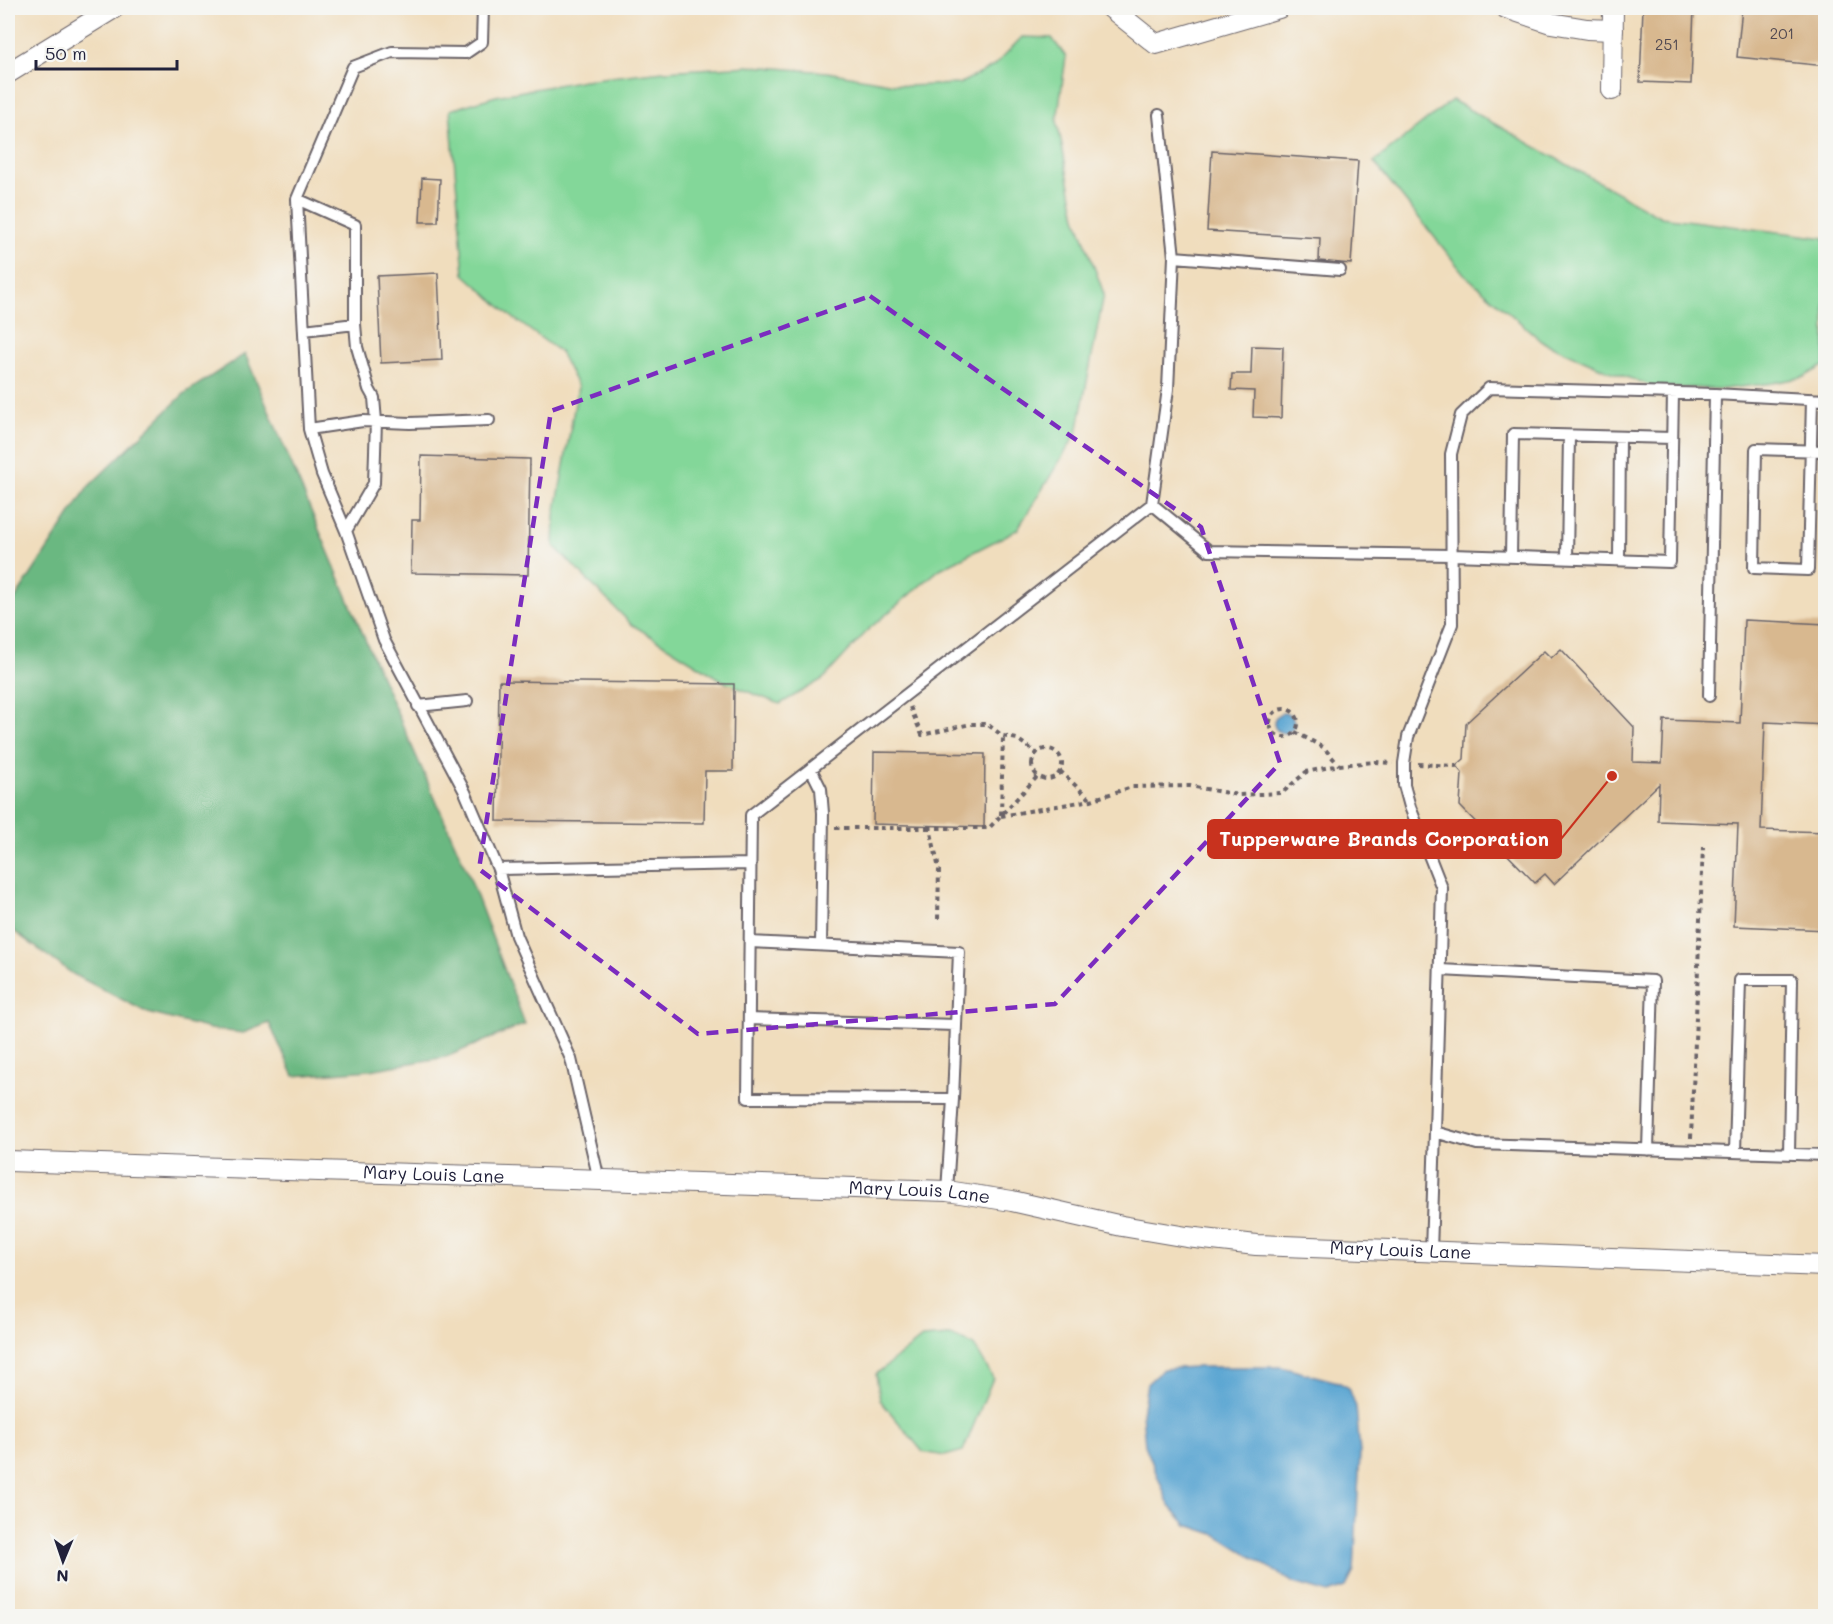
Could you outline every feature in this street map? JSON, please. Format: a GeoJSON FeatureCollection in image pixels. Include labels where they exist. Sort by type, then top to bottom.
{"type":"FeatureCollection","features":[{"type":"Feature","properties":{"kind":"street"},"geometry":{"type":"LineString","coordinates":[[8,73],[114,8]]}},
{"type":"Feature","properties":{"kind":"street"},"geometry":{"type":"LineString","coordinates":[[1111,8],[1156,44],[1279,8]]}},
{"type":"Feature","properties":{"kind":"street"},"geometry":{"type":"LineString","coordinates":[[1506,8],[1551,23],[1587,29],[1613,30]]}},
{"type":"Feature","properties":{"kind":"street"},"geometry":{"type":"LineString","coordinates":[[1612,90],[1613,8]]}},
{"type":"Feature","properties":{"kind":"street","name":"Mary Louis Lane"},"geometry":{"type":"LineString","coordinates":[[8,1161],[948,1191],[1012,1201],[1122,1226],[1256,1245],[1826,1266]]}},
{"type":"Feature","properties":{"kind":"lane"},"geometry":{"type":"LineString","coordinates":[[483,8],[482,42],[466,53],[392,52],[353,67],[297,199],[309,429],[322,474],[384,640],[465,792],[498,869],[516,936],[571,1059],[599,1180]]}},
{"type":"Feature","properties":{"kind":"lane"},"geometry":{"type":"LineString","coordinates":[[953,1099],[748,1098],[751,815],[1152,504],[1168,389],[1174,257],[1159,115]]}},
{"type":"Feature","properties":{"kind":"lane"},"geometry":{"type":"LineString","coordinates":[[297,199],[355,225],[357,347],[369,389],[374,398],[376,422],[374,483],[345,531]]}},
{"type":"Feature","properties":{"kind":"lane"},"geometry":{"type":"LineString","coordinates":[[1174,257],[1340,270]]}},
{"type":"Feature","properties":{"kind":"lane"},"geometry":{"type":"LineString","coordinates":[[304,330],[355,324]]}},
{"type":"Feature","properties":{"kind":"lane"},"geometry":{"type":"LineString","coordinates":[[1431,1251],[1442,888],[1410,807],[1404,785],[1404,763],[1408,737],[1452,624],[1451,454],[1461,415],[1489,387],[1826,400]]}},
{"type":"Feature","properties":{"kind":"lane"},"geometry":{"type":"LineString","coordinates":[[1152,504],[1209,551],[1670,562],[1673,393]]}},
{"type":"Feature","properties":{"kind":"lane"},"geometry":{"type":"LineString","coordinates":[[1709,696],[1715,394]]}},
{"type":"Feature","properties":{"kind":"lane"},"geometry":{"type":"LineString","coordinates":[[1812,399],[1810,450],[1808,570],[1754,568],[1756,449],[1810,450],[1826,451]]}},
{"type":"Feature","properties":{"kind":"lane"},"geometry":{"type":"LineString","coordinates":[[309,429],[344,423],[489,420]]}},
{"type":"Feature","properties":{"kind":"lane"},"geometry":{"type":"LineString","coordinates":[[1511,557],[1513,434],[1672,438]]}},
{"type":"Feature","properties":{"kind":"lane"},"geometry":{"type":"LineString","coordinates":[[1567,559],[1569,436]]}},
{"type":"Feature","properties":{"kind":"lane"},"geometry":{"type":"LineString","coordinates":[[1619,560],[1620,437]]}},
{"type":"Feature","properties":{"kind":"lane"},"geometry":{"type":"LineString","coordinates":[[418,706],[467,701]]}},
{"type":"Feature","properties":{"kind":"lane"},"geometry":{"type":"LineString","coordinates":[[811,769],[821,789],[823,813],[821,945]]}},
{"type":"Feature","properties":{"kind":"lane"},"geometry":{"type":"LineString","coordinates":[[498,869],[750,864]]}},
{"type":"Feature","properties":{"kind":"lane"},"geometry":{"type":"LineString","coordinates":[[750,942],[959,952],[948,1191]]}},
{"type":"Feature","properties":{"kind":"lane"},"geometry":{"type":"LineString","coordinates":[[1440,970],[1653,981],[1648,1150]]}},
{"type":"Feature","properties":{"kind":"lane"},"geometry":{"type":"LineString","coordinates":[[1735,1152],[1740,980],[1792,980],[1789,1154]]}},
{"type":"Feature","properties":{"kind":"lane"},"geometry":{"type":"LineString","coordinates":[[749,1019],[956,1025]]}},
{"type":"Feature","properties":{"kind":"lane"},"geometry":{"type":"LineString","coordinates":[[1435,1132],[1477,1144],[1826,1155]]}},
{"type":"Feature","properties":{"kind":"path"},"geometry":{"type":"LineString","coordinates":[[905,696],[922,735],[971,724],[987,724],[1003,736],[1017,739],[1037,753]]}},
{"type":"Feature","properties":{"kind":"path"},"geometry":{"type":"LineString","coordinates":[[1280,710],[1293,713],[1298,724],[1295,732],[1287,737],[1277,736],[1270,724],[1273,715],[1280,710]]}},
{"type":"Feature","properties":{"kind":"path"},"geometry":{"type":"LineString","coordinates":[[1295,732],[1323,747],[1339,765]]}},
{"type":"Feature","properties":{"kind":"path"},"geometry":{"type":"LineString","coordinates":[[1001,816],[1003,736]]}},
{"type":"Feature","properties":{"kind":"path"},"geometry":{"type":"LineString","coordinates":[[1050,749],[1058,753],[1062,761],[1060,771],[1053,777],[1043,778],[1035,772],[1032,762],[1037,753],[1050,749]]}},
{"type":"Feature","properties":{"kind":"path"},"geometry":{"type":"LineString","coordinates":[[1001,816],[1091,800],[1132,787],[1190,786],[1238,795],[1282,793],[1306,772],[1339,765],[1375,762],[1456,766]]}},
{"type":"Feature","properties":{"kind":"path"},"geometry":{"type":"LineString","coordinates":[[1060,771],[1091,800]]}},
{"type":"Feature","properties":{"kind":"path"},"geometry":{"type":"LineString","coordinates":[[835,828],[990,828],[1038,776]]}},
{"type":"Feature","properties":{"kind":"path"},"geometry":{"type":"LineString","coordinates":[[930,828],[939,869],[938,919]]}},
{"type":"Feature","properties":{"kind":"path"},"geometry":{"type":"LineString","coordinates":[[1691,1151],[1703,847]]}},
{"type":"Feature","properties":{"kind":"highlighted area"},"geometry":{"type":"Polygon","coordinates":[[[870,296],[1201,527],[1280,763],[1055,1004],[698,1034],[479,869],[551,411],[870,296]]]}},
{"type":"Feature","properties":{"kind":"green space"},"geometry":{"type":"Polygon","coordinates":[[[1022,37],[1052,38],[1066,57],[1057,121],[1076,217],[1104,294],[1077,433],[1017,530],[940,569],[870,628],[823,679],[780,704],[728,684],[631,624],[554,546],[555,515],[578,387],[560,352],[512,317],[464,274],[450,110],[496,96],[584,80],[664,71],[751,66],[827,72],[906,86],[959,84],[994,66],[1022,37]]]}},
{"type":"Feature","properties":{"kind":"green space"},"geometry":{"type":"Polygon","coordinates":[[[1452,100],[1661,217],[1825,238],[1825,365],[1804,377],[1773,383],[1724,389],[1655,387],[1606,370],[1543,342],[1465,275],[1374,162],[1452,100]]]}},
{"type":"Feature","properties":{"kind":"green space"},"geometry":{"type":"Polygon","coordinates":[[[245,354],[376,665],[468,873],[525,1024],[446,1057],[370,1070],[294,1076],[269,1023],[243,1033],[210,1029],[148,1013],[73,974],[15,932],[8,921],[8,610],[88,487],[185,393],[245,354]]]}},
{"type":"Feature","properties":{"kind":"green space"},"geometry":{"type":"Polygon","coordinates":[[[950,1336],[974,1345],[993,1378],[963,1451],[945,1456],[923,1452],[880,1400],[876,1374],[922,1338],[950,1336]]]}},
{"type":"Feature","properties":{"kind":"water"},"geometry":{"type":"Polygon","coordinates":[[[1280,713],[1288,713],[1294,719],[1294,727],[1288,733],[1280,733],[1274,727],[1274,719],[1280,713]]]}},
{"type":"Feature","properties":{"kind":"water"},"geometry":{"type":"Polygon","coordinates":[[[1281,1367],[1338,1382],[1349,1388],[1356,1407],[1360,1453],[1354,1571],[1346,1587],[1329,1593],[1294,1583],[1217,1535],[1187,1525],[1169,1505],[1145,1445],[1142,1413],[1147,1384],[1163,1369],[1281,1367]]]}},
{"type":"Feature","properties":{"kind":"building"},"geometry":{"type":"Polygon","coordinates":[[[1643,8],[1694,8],[1691,84],[1640,82],[1643,8]]]}},
{"type":"Feature","properties":{"kind":"building"},"geometry":{"type":"Polygon","coordinates":[[[1742,8],[1826,10],[1826,66],[1737,57],[1742,8]]]}},
{"type":"Feature","properties":{"kind":"building"},"geometry":{"type":"Polygon","coordinates":[[[1212,151],[1358,161],[1351,264],[1319,261],[1320,238],[1207,231],[1212,151]]]}},
{"type":"Feature","properties":{"kind":"building"},"geometry":{"type":"Polygon","coordinates":[[[422,178],[440,179],[438,222],[420,222],[422,178]]]}},
{"type":"Feature","properties":{"kind":"building"},"geometry":{"type":"Polygon","coordinates":[[[438,273],[442,360],[381,363],[377,276],[438,273]]]}},
{"type":"Feature","properties":{"kind":"building"},"geometry":{"type":"Polygon","coordinates":[[[1252,346],[1283,347],[1281,418],[1253,417],[1254,391],[1231,390],[1232,374],[1251,374],[1252,346]]]}},
{"type":"Feature","properties":{"kind":"building"},"geometry":{"type":"Polygon","coordinates":[[[421,456],[530,459],[528,575],[411,573],[412,520],[420,520],[421,456]]]}},
{"type":"Feature","properties":{"kind":"building"},"geometry":{"type":"Polygon","coordinates":[[[1744,620],[1826,624],[1826,725],[1765,722],[1761,830],[1826,832],[1826,930],[1734,926],[1738,824],[1658,821],[1659,784],[1554,884],[1545,874],[1535,883],[1460,806],[1462,773],[1456,766],[1464,759],[1466,723],[1544,651],[1551,658],[1561,649],[1634,727],[1633,762],[1662,763],[1664,720],[1740,723],[1744,620]]]}},
{"type":"Feature","properties":{"kind":"building"},"geometry":{"type":"Polygon","coordinates":[[[499,681],[734,684],[733,771],[705,771],[704,823],[497,821],[499,681]]]}},
{"type":"Feature","properties":{"kind":"building"},"geometry":{"type":"Polygon","coordinates":[[[874,752],[985,754],[984,827],[873,824],[874,752]]]}},
{"type":"Feature","properties":{"kind":"place","name":"Tupperware Brands Corporation"},"geometry":{"type":"Point","coordinates":[1612,776]}}]}
